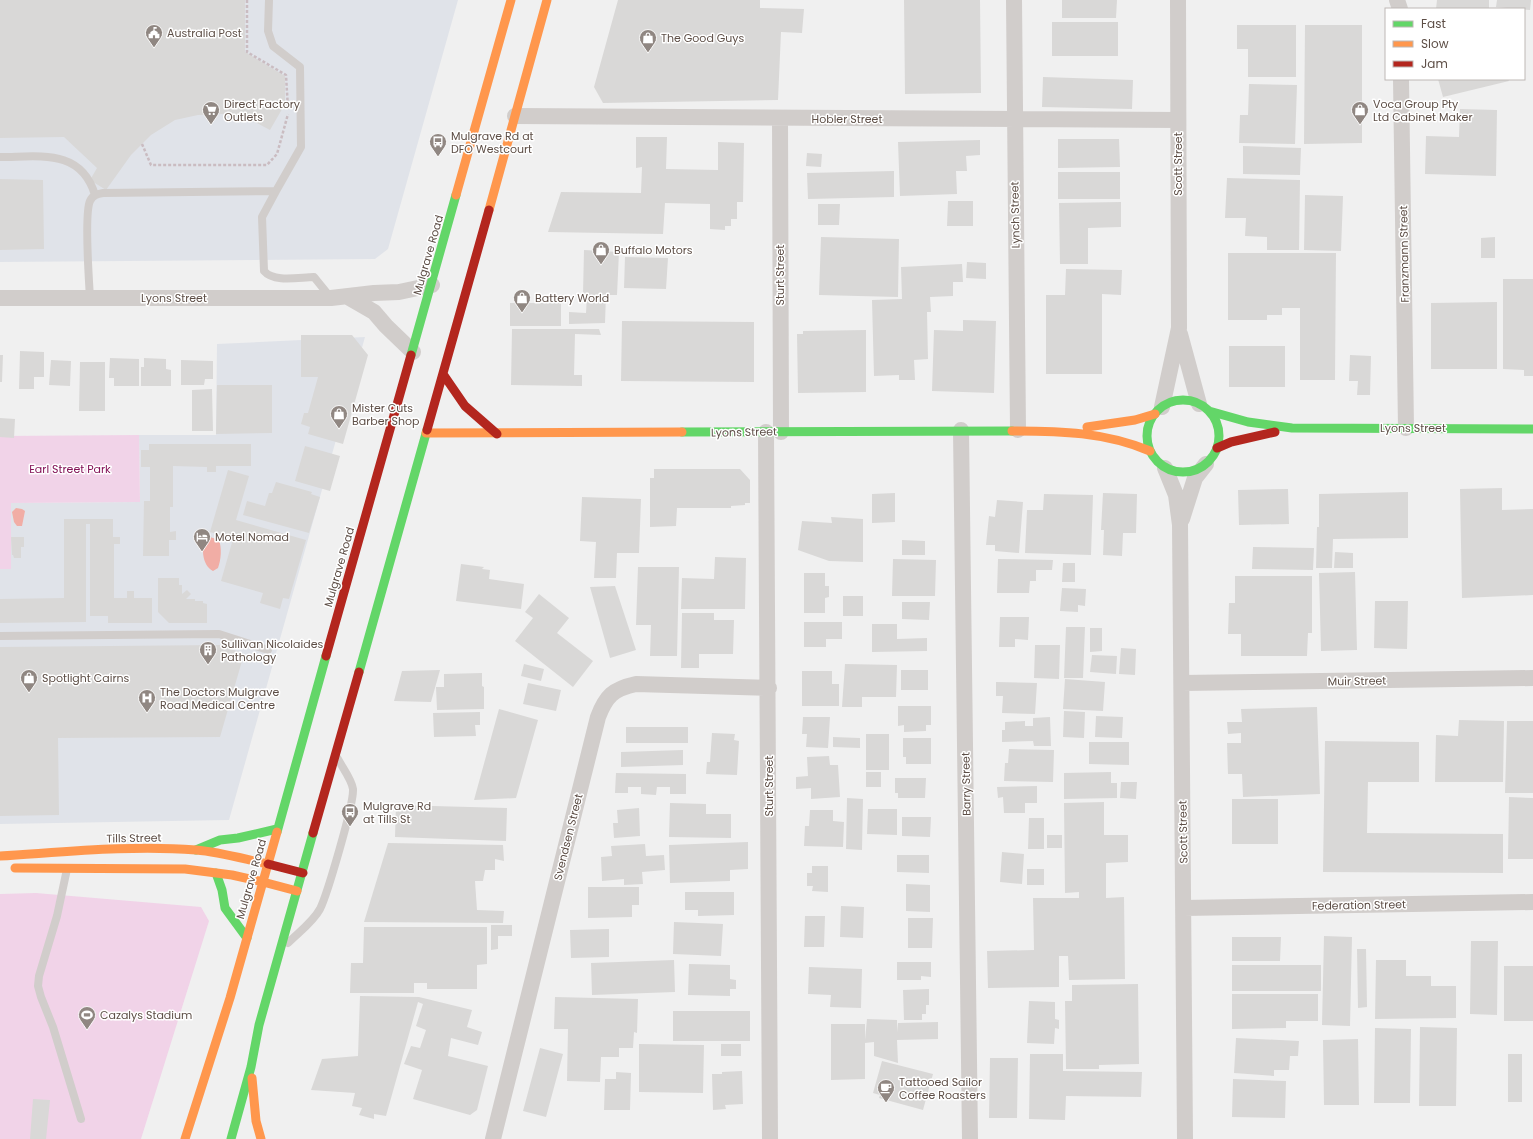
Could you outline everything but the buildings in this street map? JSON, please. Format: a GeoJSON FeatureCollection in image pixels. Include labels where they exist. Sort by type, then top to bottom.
{"type":"FeatureCollection","features":[{"type":"Feature","properties":{"kind":"main road","name":"Mulgrave Road"},"geometry":{"type":"LineString","coordinates":[[185,1139],[230,998],[277,829],[394,430],[413,352],[511,0]]}},
{"type":"Feature","properties":{"kind":"main road"},"geometry":{"type":"LineString","coordinates":[[231,1139],[251,1067],[259,1025],[336,755],[422,433],[443,374],[547,0]]}},
{"type":"Feature","properties":{"kind":"main road"},"geometry":{"type":"LineString","coordinates":[[443,374],[465,406],[497,434]]}},
{"type":"Feature","properties":{"kind":"main road"},"geometry":{"type":"LineString","coordinates":[[1180,400],[1204,407],[1215,419],[1218,429],[1217,448],[1206,464],[1196,470],[1176,472],[1165,468],[1156,461],[1150,451],[1147,431],[1159,410],[1180,400]]}},
{"type":"Feature","properties":{"kind":"main road","name":"Lyons Street"},"geometry":{"type":"LineString","coordinates":[[1204,407],[1248,422],[1292,428],[1533,429]]}},
{"type":"Feature","properties":{"kind":"main road","name":"Lyons Street"},"geometry":{"type":"LineString","coordinates":[[1062,430],[1135,420],[1159,410]]}},
{"type":"Feature","properties":{"kind":"main road","name":"Lyons Street"},"geometry":{"type":"LineString","coordinates":[[1217,448],[1248,437],[1292,428]]}},
{"type":"Feature","properties":{"kind":"main road","name":"Lyons Street"},"geometry":{"type":"LineString","coordinates":[[422,433],[497,434],[1062,430],[1102,435],[1128,441],[1150,451]]}},
{"type":"Feature","properties":{"kind":"main road"},"geometry":{"type":"LineString","coordinates":[[196,850],[220,840],[238,838],[277,829]]}},
{"type":"Feature","properties":{"kind":"main road","name":"Tills Street"},"geometry":{"type":"LineString","coordinates":[[0,856],[71,851],[143,849],[196,850],[268,864],[302,873]]}},
{"type":"Feature","properties":{"kind":"main road"},"geometry":{"type":"LineString","coordinates":[[7,867],[185,869],[263,882],[297,891]]}},
{"type":"Feature","properties":{"kind":"main road"},"geometry":{"type":"LineString","coordinates":[[216,873],[222,890],[225,908],[247,938]]}},
{"type":"Feature","properties":{"kind":"main road"},"geometry":{"type":"LineString","coordinates":[[251,1067],[256,1121],[261,1139]]}},
{"type":"Feature","properties":{"kind":"street","name":"Lynch Street"},"geometry":{"type":"LineString","coordinates":[[1014,0],[1018,430]]}},
{"type":"Feature","properties":{"kind":"street","name":"Scott Street"},"geometry":{"type":"LineString","coordinates":[[1159,410],[1179,328],[1178,0]]}},
{"type":"Feature","properties":{"kind":"street","name":"Franzmann Street"},"geometry":{"type":"LineString","coordinates":[[1401,80],[1406,428]]}},
{"type":"Feature","properties":{"kind":"street","name":"Hobler Street"},"geometry":{"type":"LineString","coordinates":[[515,116],[780,119],[1014,118],[1178,120]]}},
{"type":"Feature","properties":{"kind":"street","name":"Sturt Street"},"geometry":{"type":"LineString","coordinates":[[770,1139],[769,688],[780,119]]}},
{"type":"Feature","properties":{"kind":"street","name":"Lyons Street"},"geometry":{"type":"LineString","coordinates":[[0,298],[331,298],[398,292],[432,286]]}},
{"type":"Feature","properties":{"kind":"street"},"geometry":{"type":"LineString","coordinates":[[348,297],[374,312],[413,352]]}},
{"type":"Feature","properties":{"kind":"street","name":"Scott Street"},"geometry":{"type":"LineString","coordinates":[[1179,328],[1204,407]]}},
{"type":"Feature","properties":{"kind":"street","name":"Barry Street"},"geometry":{"type":"LineString","coordinates":[[961,430],[970,1139]]}},
{"type":"Feature","properties":{"kind":"street","name":"Scott Street"},"geometry":{"type":"LineString","coordinates":[[1180,525],[1195,478],[1206,464]]}},
{"type":"Feature","properties":{"kind":"street","name":"Scott Street"},"geometry":{"type":"LineString","coordinates":[[1165,468],[1176,495],[1180,525],[1185,1139]]}},
{"type":"Feature","properties":{"kind":"street","name":"Muir Street"},"geometry":{"type":"LineString","coordinates":[[1182,683],[1533,678]]}},
{"type":"Feature","properties":{"kind":"street","name":"Svendsen Street"},"geometry":{"type":"LineString","coordinates":[[493,1139],[594,733],[603,703],[611,694],[621,687],[636,684],[769,688]]}},
{"type":"Feature","properties":{"kind":"street","name":"Federation Street"},"geometry":{"type":"LineString","coordinates":[[1184,908],[1533,902]]}},
{"type":"Feature","properties":{"kind":"lane"},"geometry":{"type":"LineString","coordinates":[[269,0],[268,30],[273,46],[300,67],[301,147],[262,217],[264,271],[268,275],[275,278],[314,277],[331,298]]}},
{"type":"Feature","properties":{"kind":"lane"},"geometry":{"type":"LineString","coordinates":[[0,157],[54,156],[66,159],[91,182],[94,195],[90,202],[88,215],[90,298]]}},
{"type":"Feature","properties":{"kind":"lane"},"geometry":{"type":"LineString","coordinates":[[94,195],[103,193],[276,191]]}},
{"type":"Feature","properties":{"kind":"lane"},"geometry":{"type":"LineString","coordinates":[[0,636],[219,634],[268,650]]}},
{"type":"Feature","properties":{"kind":"lane"},"geometry":{"type":"LineString","coordinates":[[280,951],[314,917],[319,910],[331,875],[348,814],[353,788],[336,755]]}},
{"type":"Feature","properties":{"kind":"lane"},"geometry":{"type":"LineString","coordinates":[[71,851],[56,916],[39,976],[38,986],[53,1028],[81,1119]]}},
{"type":"Feature","properties":{"kind":"path"},"geometry":{"type":"LineString","coordinates":[[142,144],[151,165],[267,165],[273,161],[277,154],[288,116],[286,75],[247,52],[247,0]]}},
{"type":"Feature","properties":{"kind":"shaded area","name":"Direct Factory Outlets"},"geometry":{"type":"Polygon","coordinates":[[[0,0],[458,0],[388,249],[375,259],[0,262],[0,0]]]}},
{"type":"Feature","properties":{"kind":"shaded area"},"geometry":{"type":"Polygon","coordinates":[[[365,337],[229,820],[0,824],[0,503],[140,502],[139,435],[216,435],[217,344],[365,337]]]}},
{"type":"Feature","properties":{"kind":"shaded area"},"geometry":{"type":"Polygon","coordinates":[[[16,508],[25,511],[22,526],[17,526],[14,522],[12,512],[16,508]]]}},
{"type":"Feature","properties":{"kind":"shaded area"},"geometry":{"type":"Polygon","coordinates":[[[210,537],[219,540],[221,547],[218,568],[213,571],[206,564],[203,554],[204,544],[210,537]]]}},
{"type":"Feature","properties":{"kind":"green space","name":"Earl Street Park"},"geometry":{"type":"Polygon","coordinates":[[[139,435],[140,502],[11,503],[11,569],[0,569],[0,436],[139,435]]]}},
{"type":"Feature","properties":{"kind":"green space","name":"Cazalys Stadium"},"geometry":{"type":"Polygon","coordinates":[[[36,893],[201,907],[209,921],[141,1139],[0,1139],[0,894],[36,893]]]}},
{"type":"Feature","properties":{"kind":"traffic: fast"},"geometry":{"type":"LineString","coordinates":[[411,355],[456,195]]}},
{"type":"Feature","properties":{"kind":"traffic: fast"},"geometry":{"type":"LineString","coordinates":[[1183,400],[1203,406],[1213,416],[1219,436],[1213,456],[1203,466],[1183,472],[1163,466],[1153,456],[1147,436],[1153,416],[1163,406],[1183,400]]}},
{"type":"Feature","properties":{"kind":"traffic: fast"},"geometry":{"type":"LineString","coordinates":[[1209,411],[1248,422],[1292,428],[1533,429]]}},
{"type":"Feature","properties":{"kind":"traffic: fast"},"geometry":{"type":"LineString","coordinates":[[359,672],[427,430]]}},
{"type":"Feature","properties":{"kind":"traffic: fast"},"geometry":{"type":"LineString","coordinates":[[682,432],[1012,431]]}},
{"type":"Feature","properties":{"kind":"traffic: fast"},"geometry":{"type":"LineString","coordinates":[[277,832],[326,656]]}},
{"type":"Feature","properties":{"kind":"traffic: fast"},"geometry":{"type":"LineString","coordinates":[[196,850],[220,840],[238,838],[277,829]]}},
{"type":"Feature","properties":{"kind":"traffic: fast"},"geometry":{"type":"LineString","coordinates":[[231,1139],[251,1067],[259,1025],[313,833]]}},
{"type":"Feature","properties":{"kind":"traffic: fast"},"geometry":{"type":"LineString","coordinates":[[216,873],[222,890],[225,908],[247,938]]}},
{"type":"Feature","properties":{"kind":"traffic: slow"},"geometry":{"type":"LineString","coordinates":[[456,195],[511,0]]}},
{"type":"Feature","properties":{"kind":"traffic: slow"},"geometry":{"type":"LineString","coordinates":[[489,210],[547,0]]}},
{"type":"Feature","properties":{"kind":"traffic: slow"},"geometry":{"type":"LineString","coordinates":[[1087,427],[1135,420],[1155,414]]}},
{"type":"Feature","properties":{"kind":"traffic: slow"},"geometry":{"type":"LineString","coordinates":[[1012,431],[1065,432],[1099,436],[1150,451]]}},
{"type":"Feature","properties":{"kind":"traffic: slow"},"geometry":{"type":"LineString","coordinates":[[426,433],[682,432]]}},
{"type":"Feature","properties":{"kind":"traffic: slow"},"geometry":{"type":"LineString","coordinates":[[185,1139],[230,998],[277,832]]}},
{"type":"Feature","properties":{"kind":"traffic: slow"},"geometry":{"type":"LineString","coordinates":[[0,856],[147,848],[214,852],[268,864]]}},
{"type":"Feature","properties":{"kind":"traffic: slow"},"geometry":{"type":"LineString","coordinates":[[15,868],[185,869],[232,875],[263,882]]}},
{"type":"Feature","properties":{"kind":"traffic: slow"},"geometry":{"type":"LineString","coordinates":[[263,882],[297,891]]}},
{"type":"Feature","properties":{"kind":"traffic: slow"},"geometry":{"type":"LineString","coordinates":[[252,1078],[256,1121],[261,1139]]}},
{"type":"Feature","properties":{"kind":"traffic: jam"},"geometry":{"type":"LineString","coordinates":[[427,430],[489,210]]}},
{"type":"Feature","properties":{"kind":"traffic: jam"},"geometry":{"type":"LineString","coordinates":[[326,656],[411,355]]}},
{"type":"Feature","properties":{"kind":"traffic: jam"},"geometry":{"type":"LineString","coordinates":[[443,374],[465,406],[497,434]]}},
{"type":"Feature","properties":{"kind":"traffic: jam"},"geometry":{"type":"LineString","coordinates":[[1217,448],[1231,442],[1275,432]]}},
{"type":"Feature","properties":{"kind":"traffic: jam"},"geometry":{"type":"LineString","coordinates":[[313,833],[359,672]]}},
{"type":"Feature","properties":{"kind":"traffic: jam"},"geometry":{"type":"LineString","coordinates":[[268,864],[303,873]]}},
{"type":"Feature","properties":{"kind":"place","name":"Australia Post"},"geometry":{"type":"Point","coordinates":[154,48]}},
{"type":"Feature","properties":{"kind":"place","name":"The Good Guys"},"geometry":{"type":"Point","coordinates":[648,53]}},
{"type":"Feature","properties":{"kind":"place","name":"Direct Factory Outlets"},"geometry":{"type":"Point","coordinates":[211,125]}},
{"type":"Feature","properties":{"kind":"place","name":"Voca Group Pty Ltd Cabinet Maker"},"geometry":{"type":"Point","coordinates":[1360,125]}},
{"type":"Feature","properties":{"kind":"place","name":"Mulgrave Rd at DFO Westcourt"},"geometry":{"type":"Point","coordinates":[438,157]}},
{"type":"Feature","properties":{"kind":"place","name":"Buffalo Motors"},"geometry":{"type":"Point","coordinates":[601,265]}},
{"type":"Feature","properties":{"kind":"place","name":"Battery World"},"geometry":{"type":"Point","coordinates":[522,313]}},
{"type":"Feature","properties":{"kind":"place","name":"Mister Cuts Barber Shop"},"geometry":{"type":"Point","coordinates":[339,429]}},
{"type":"Feature","properties":{"kind":"place","name":"Motel Nomad"},"geometry":{"type":"Point","coordinates":[202,552]}},
{"type":"Feature","properties":{"kind":"place","name":"Sullivan Nicolaides Pathology"},"geometry":{"type":"Point","coordinates":[208,665]}},
{"type":"Feature","properties":{"kind":"place","name":"Spotlight Cairns"},"geometry":{"type":"Point","coordinates":[29,693]}},
{"type":"Feature","properties":{"kind":"place","name":"The Doctors Mulgrave Road Medical Centre"},"geometry":{"type":"Point","coordinates":[147,713]}},
{"type":"Feature","properties":{"kind":"place","name":"Mulgrave Rd at Tills St"},"geometry":{"type":"Point","coordinates":[350,827]}},
{"type":"Feature","properties":{"kind":"place","name":"Cazalys Stadium"},"geometry":{"type":"Point","coordinates":[87,1030]}},
{"type":"Feature","properties":{"kind":"place","name":"Tattooed Sailor Coffee Roasters"},"geometry":{"type":"Point","coordinates":[886,1103]}}]}
